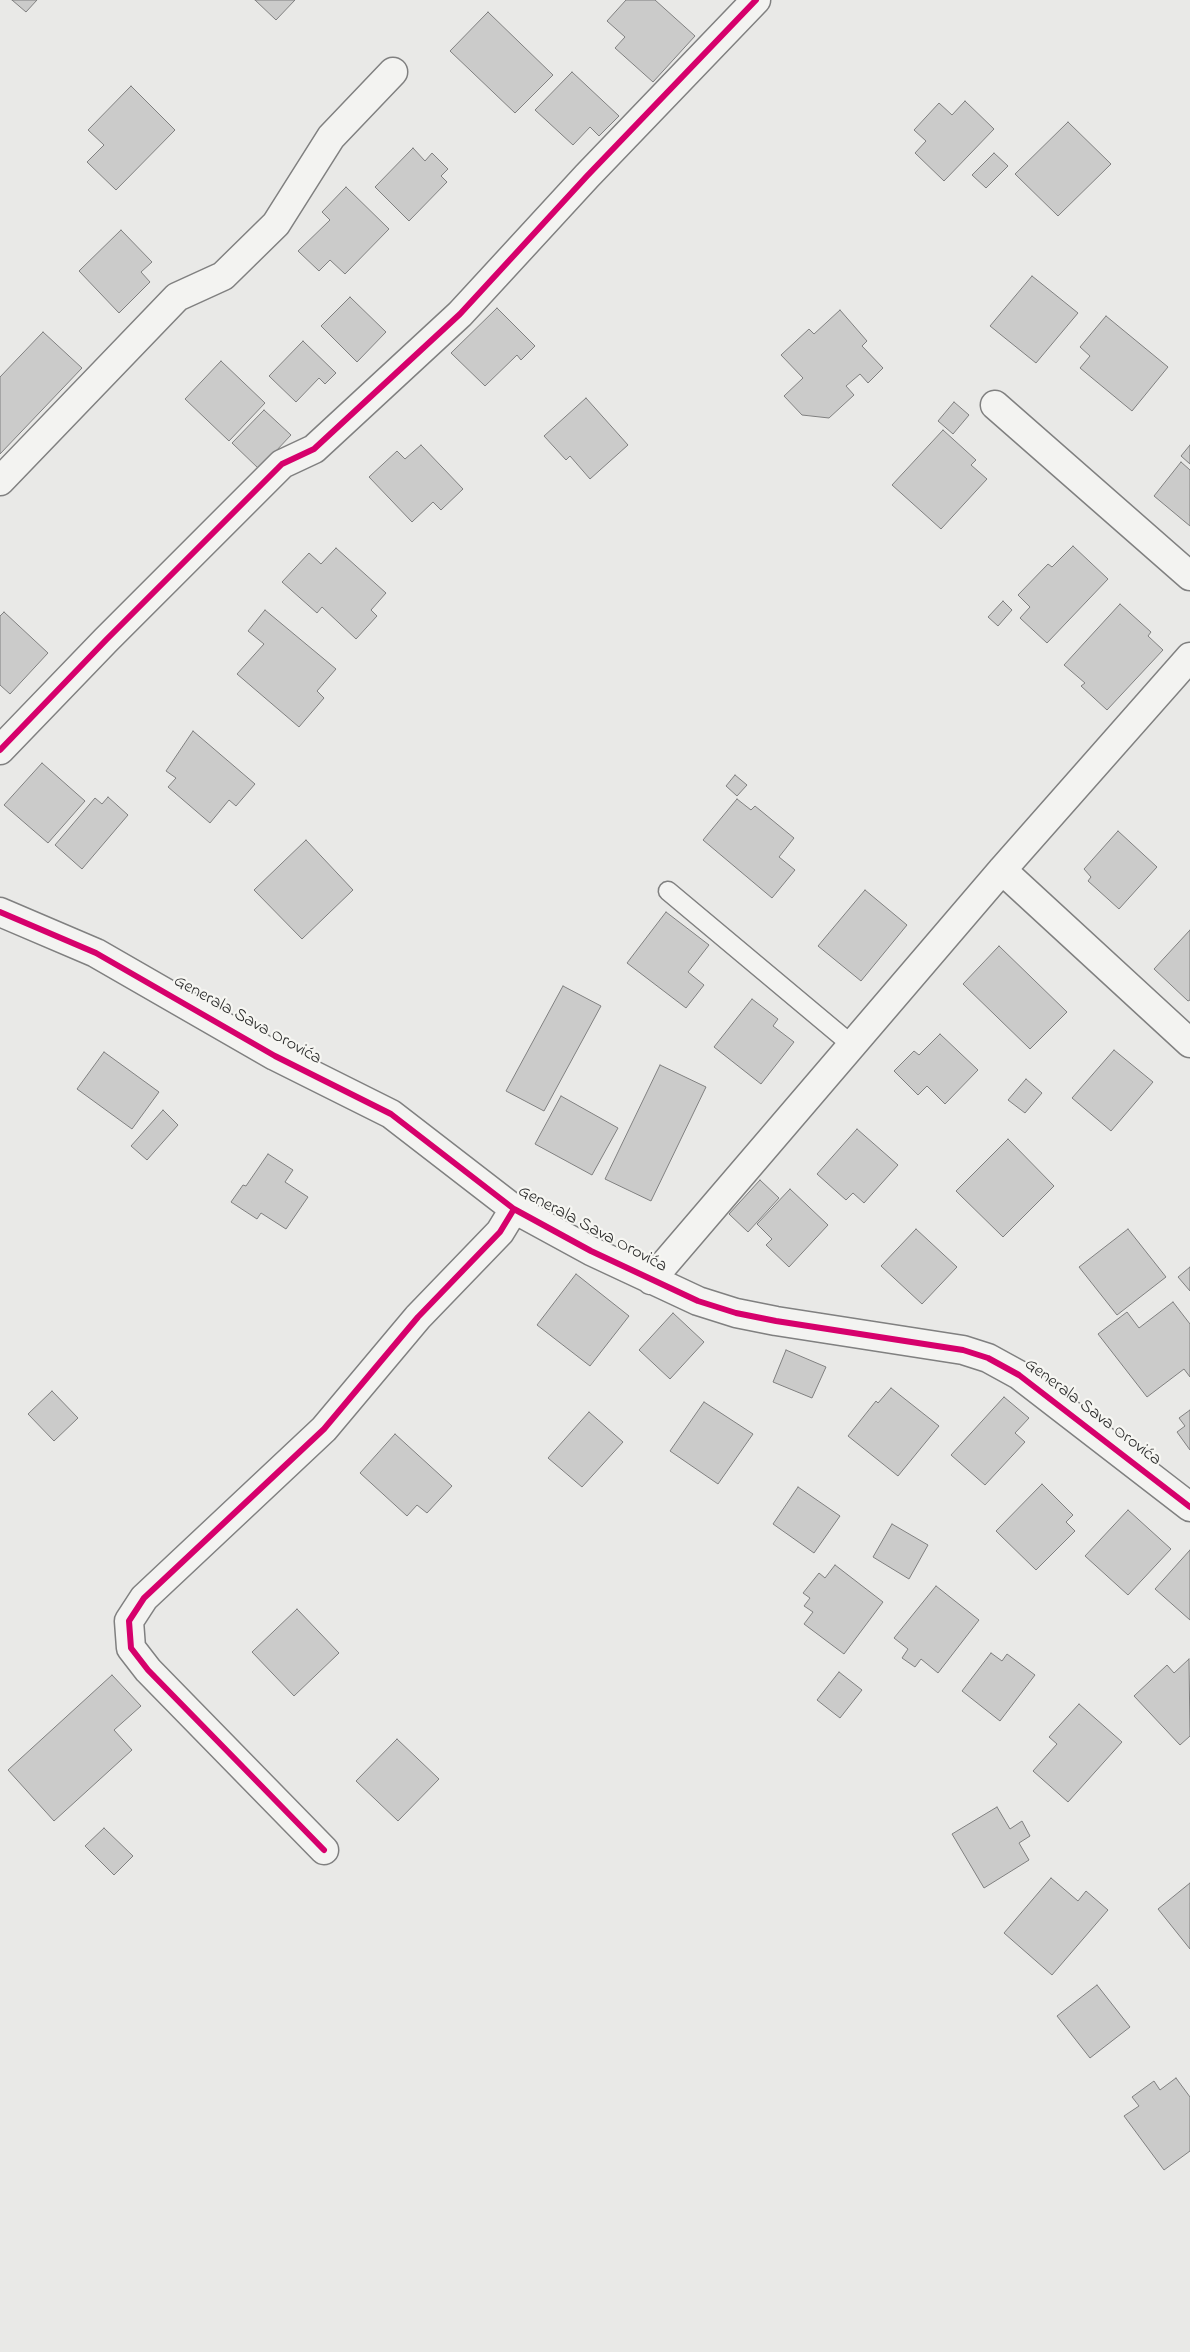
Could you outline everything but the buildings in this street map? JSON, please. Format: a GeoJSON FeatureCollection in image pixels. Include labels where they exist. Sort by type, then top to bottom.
{"type":"FeatureCollection","features":[{"type":"Feature","properties":{"kind":"street"},"geometry":{"type":"LineString","coordinates":[[0,750],[106,640],[282,464],[314,449],[460,314],[587,176],[756,0]]}},
{"type":"Feature","properties":{"kind":"street"},"geometry":{"type":"LineString","coordinates":[[0,481],[178,297],[223,276],[276,224],[331,137],[393,72]]}},
{"type":"Feature","properties":{"kind":"street"},"geometry":{"type":"LineString","coordinates":[[995,405],[1190,576]]}},
{"type":"Feature","properties":{"kind":"street"},"geometry":{"type":"LineString","coordinates":[[651,1280],[1002,870],[1190,657]]}},
{"type":"Feature","properties":{"kind":"street"},"geometry":{"type":"LineString","coordinates":[[1002,870],[1190,1043]]}},
{"type":"Feature","properties":{"kind":"street","name":"Generala Sava Orovića"},"geometry":{"type":"LineString","coordinates":[[0,912],[96,953],[275,1056],[391,1114],[514,1209],[591,1251],[651,1280],[698,1301],[736,1312],[851,1334],[963,1350],[988,1358],[1019,1375],[1190,1507]]}},
{"type":"Feature","properties":{"kind":"street"},"geometry":{"type":"LineString","coordinates":[[324,1850],[148,1670],[131,1648],[129,1621],[144,1598],[324,1429],[418,1318],[500,1232],[514,1209]]}},
{"type":"Feature","properties":{"kind":"lane"},"geometry":{"type":"LineString","coordinates":[[668,891],[852,1045]]}},
{"type":"Feature","properties":{"kind":"cycle path"},"geometry":{"type":"LineString","coordinates":[[0,750],[106,640],[282,464],[314,449],[460,314],[587,176],[756,0]]}},
{"type":"Feature","properties":{"kind":"cycle path"},"geometry":{"type":"LineString","coordinates":[[0,912],[96,953],[275,1056],[391,1114],[514,1209],[591,1251],[698,1301],[736,1313],[776,1321],[963,1350],[988,1358],[1019,1375],[1190,1507]]}},
{"type":"Feature","properties":{"kind":"cycle path"},"geometry":{"type":"LineString","coordinates":[[324,1850],[148,1670],[131,1648],[129,1621],[144,1598],[324,1429],[418,1317],[500,1232],[514,1209]]}}]}
